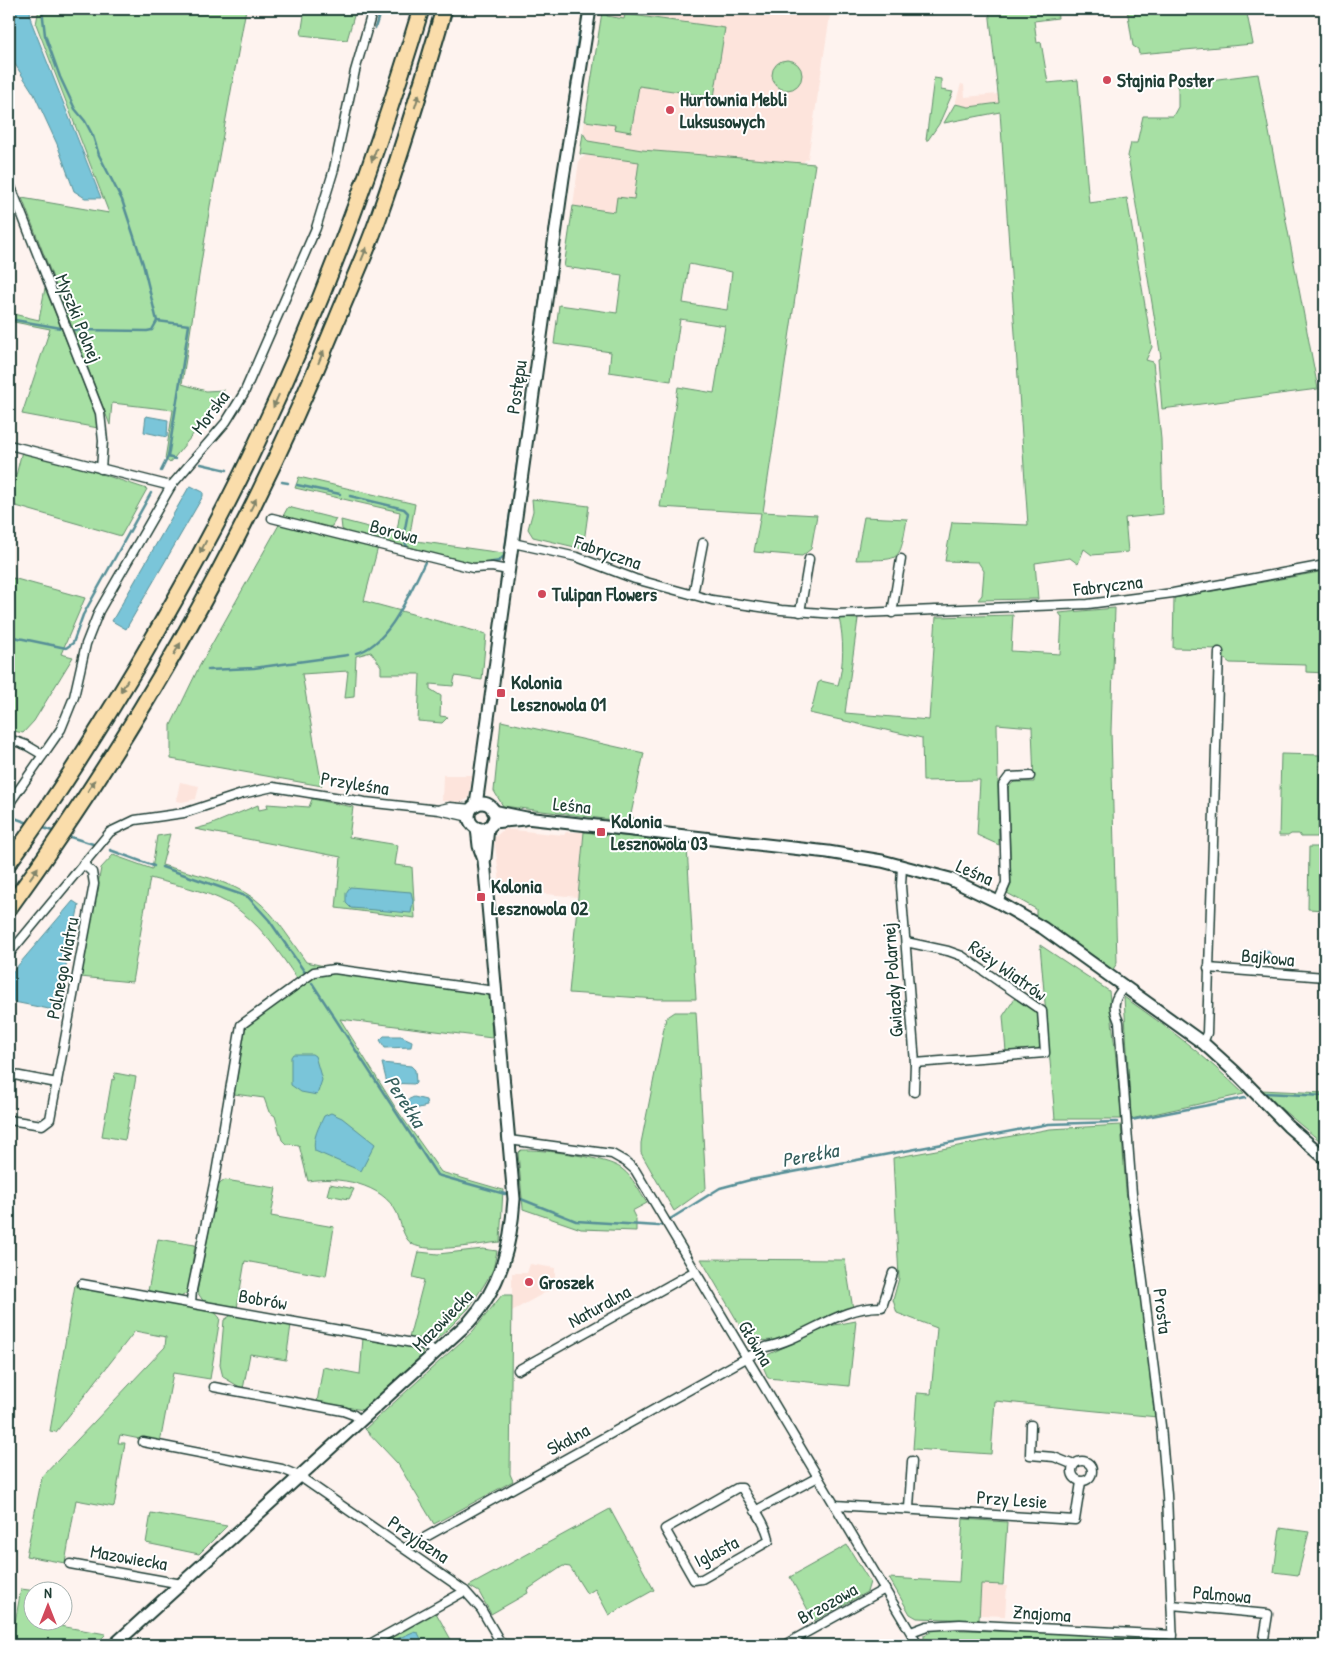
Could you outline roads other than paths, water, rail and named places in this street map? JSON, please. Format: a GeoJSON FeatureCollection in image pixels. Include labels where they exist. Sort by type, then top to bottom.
{"type":"FeatureCollection","features":[{"type":"Feature","properties":{"kind":"highway"},"geometry":{"type":"LineString","coordinates":[[9,862],[37,824],[149,644],[184,584],[259,440],[328,280],[383,130],[421,9]]}},
{"type":"Feature","properties":{"kind":"highway"},"geometry":{"type":"LineString","coordinates":[[9,908],[62,833],[195,617],[285,440],[378,218],[421,89],[444,9]]}},
{"type":"Feature","properties":{"kind":"street","name":"Morska"},"geometry":{"type":"LineString","coordinates":[[9,804],[58,734],[74,697],[93,622],[171,486],[226,422],[239,401],[296,275],[328,190],[355,71],[373,9]]}},
{"type":"Feature","properties":{"kind":"street","name":"Postępu"},"geometry":{"type":"LineString","coordinates":[[482,815],[481,772],[508,570],[563,182],[590,9]]}},
{"type":"Feature","properties":{"kind":"street","name":"Myszki Polnej"},"geometry":{"type":"LineString","coordinates":[[9,182],[100,413],[103,441],[101,469]]}},
{"type":"Feature","properties":{"kind":"street"},"geometry":{"type":"LineString","coordinates":[[9,445],[171,486]]}},
{"type":"Feature","properties":{"kind":"street","name":"Borowa"},"geometry":{"type":"LineString","coordinates":[[272,518],[473,568],[508,570]]}},
{"type":"Feature","properties":{"kind":"street","name":"Fabryczna"},"geometry":{"type":"LineString","coordinates":[[512,542],[577,557],[635,579],[693,595],[731,604],[800,612],[892,613],[1088,604],[1164,594],[1325,565]]}},
{"type":"Feature","properties":{"kind":"street"},"geometry":{"type":"LineString","coordinates":[[693,595],[703,543]]}},
{"type":"Feature","properties":{"kind":"street"},"geometry":{"type":"LineString","coordinates":[[800,612],[809,559]]}},
{"type":"Feature","properties":{"kind":"street"},"geometry":{"type":"LineString","coordinates":[[892,613],[901,559]]}},
{"type":"Feature","properties":{"kind":"street"},"geometry":{"type":"LineString","coordinates":[[1203,1043],[1206,1033],[1219,652]]}},
{"type":"Feature","properties":{"kind":"street"},"geometry":{"type":"LineString","coordinates":[[9,739],[26,745],[43,755]]}},
{"type":"Feature","properties":{"kind":"street"},"geometry":{"type":"LineString","coordinates":[[998,902],[1006,883],[1002,785],[1009,777],[1030,776]]}},
{"type":"Feature","properties":{"kind":"street","name":"Przyleśna"},"geometry":{"type":"LineString","coordinates":[[83,864],[110,832],[130,821],[184,813],[267,788],[281,788],[365,802],[439,810],[450,807],[482,815]]}},
{"type":"Feature","properties":{"kind":"street","name":"Leśna"},"geometry":{"type":"LineString","coordinates":[[482,815],[516,821],[526,818],[819,851],[902,866],[950,879],[998,902],[1043,928],[1203,1043],[1234,1071],[1288,1126],[1325,1158]]}},
{"type":"Feature","properties":{"kind":"street","name":"Mazowiecka"},"geometry":{"type":"LineString","coordinates":[[114,1645],[437,1352],[486,1303],[504,1263],[512,1230],[514,1199],[484,860],[482,815]]}},
{"type":"Feature","properties":{"kind":"street"},"geometry":{"type":"LineString","coordinates":[[9,954],[83,864]]}},
{"type":"Feature","properties":{"kind":"street","name":"Polnego Wiatru"},"geometry":{"type":"LineString","coordinates":[[9,1120],[42,1125],[49,1122],[94,884],[93,875],[83,864]]}},
{"type":"Feature","properties":{"kind":"street","name":"Gwiazdy Polarnej"},"geometry":{"type":"LineString","coordinates":[[902,866],[915,1063],[914,1092]]}},
{"type":"Feature","properties":{"kind":"street","name":"Róży Wiatrów"},"geometry":{"type":"LineString","coordinates":[[906,942],[948,950],[962,956],[1042,1011],[1045,1053],[915,1063]]}},
{"type":"Feature","properties":{"kind":"street","name":"Bajkowa"},"geometry":{"type":"LineString","coordinates":[[1208,968],[1325,977]]}},
{"type":"Feature","properties":{"kind":"street"},"geometry":{"type":"LineString","coordinates":[[192,1303],[192,1290],[215,1179],[241,1025],[314,972],[334,969],[495,991]]}},
{"type":"Feature","properties":{"kind":"street","name":"Prosta"},"geometry":{"type":"LineString","coordinates":[[1125,986],[1116,996],[1114,1009],[1119,1022],[1132,1194],[1161,1426],[1173,1645]]}},
{"type":"Feature","properties":{"kind":"street"},"geometry":{"type":"LineString","coordinates":[[9,1074],[57,1083]]}},
{"type":"Feature","properties":{"kind":"street","name":"Główna"},"geometry":{"type":"LineString","coordinates":[[509,1140],[617,1156],[635,1170],[918,1645]]}},
{"type":"Feature","properties":{"kind":"street","name":"Naturalna"},"geometry":{"type":"LineString","coordinates":[[518,1370],[695,1271]]}},
{"type":"Feature","properties":{"kind":"street"},"geometry":{"type":"LineString","coordinates":[[746,1358],[835,1317],[882,1307],[893,1273]]}},
{"type":"Feature","properties":{"kind":"street","name":"Bobrów"},"geometry":{"type":"LineString","coordinates":[[82,1284],[424,1345],[437,1352]]}},
{"type":"Feature","properties":{"kind":"street","name":"Skalna"},"geometry":{"type":"LineString","coordinates":[[406,1548],[746,1358]]}},
{"type":"Feature","properties":{"kind":"street"},"geometry":{"type":"LineString","coordinates":[[214,1387],[349,1412],[360,1420]]}},
{"type":"Feature","properties":{"kind":"street"},"geometry":{"type":"LineString","coordinates":[[1031,1425],[1030,1455],[1054,1458],[1074,1465]]}},
{"type":"Feature","properties":{"kind":"street","name":"Przyjazna"},"geometry":{"type":"LineString","coordinates":[[144,1442],[282,1468],[299,1476],[357,1518],[406,1548],[465,1591],[481,1609],[502,1645]]}},
{"type":"Feature","properties":{"kind":"street"},"geometry":{"type":"LineString","coordinates":[[909,1508],[912,1461]]}},
{"type":"Feature","properties":{"kind":"street","name":"Przy Lesie"},"geometry":{"type":"LineString","coordinates":[[1079,1462],[1086,1462],[1092,1469],[1089,1479],[1080,1482],[1072,1474],[1074,1465],[1079,1462]]}},
{"type":"Feature","properties":{"kind":"street"},"geometry":{"type":"LineString","coordinates":[[755,1511],[818,1477]]}},
{"type":"Feature","properties":{"kind":"street","name":"Przy Lesie"},"geometry":{"type":"LineString","coordinates":[[835,1505],[909,1508],[1075,1520],[1080,1482]]}},
{"type":"Feature","properties":{"kind":"street","name":"Iglasta"},"geometry":{"type":"LineString","coordinates":[[739,1488],[755,1511],[769,1536],[767,1543],[702,1579],[692,1579],[666,1532],[666,1528],[739,1488]]}},
{"type":"Feature","properties":{"kind":"street","name":"Mazowiecka"},"geometry":{"type":"LineString","coordinates":[[70,1564],[182,1584]]}},
{"type":"Feature","properties":{"kind":"street","name":"Brzozowa"},"geometry":{"type":"LineString","coordinates":[[784,1645],[885,1589]]}},
{"type":"Feature","properties":{"kind":"street"},"geometry":{"type":"LineString","coordinates":[[368,1645],[465,1591]]}},
{"type":"Feature","properties":{"kind":"street","name":"Palmowa"},"geometry":{"type":"LineString","coordinates":[[1172,1605],[1268,1614],[1263,1645]]}},
{"type":"Feature","properties":{"kind":"street","name":"Znajoma"},"geometry":{"type":"LineString","coordinates":[[911,1632],[927,1626],[960,1624],[1173,1635]]}},
{"type":"Feature","properties":{"kind":"water"},"geometry":{"type":"Polygon","coordinates":[[[9,9],[30,9],[31,21],[101,198],[85,198],[74,191],[57,144],[34,94],[9,55],[9,9]]]}},
{"type":"Feature","properties":{"kind":"water"},"geometry":{"type":"Polygon","coordinates":[[[146,416],[168,420],[167,437],[144,432],[146,416]]]}},
{"type":"Feature","properties":{"kind":"water"},"geometry":{"type":"Polygon","coordinates":[[[191,486],[203,492],[203,496],[126,629],[112,621],[191,486]]]}},
{"type":"Feature","properties":{"kind":"water"},"geometry":{"type":"Polygon","coordinates":[[[350,887],[411,892],[413,901],[411,913],[351,908],[346,903],[346,893],[350,887]]]}},
{"type":"Feature","properties":{"kind":"water"},"geometry":{"type":"Polygon","coordinates":[[[73,901],[79,905],[57,1007],[54,1010],[9,1001],[9,976],[73,901]]]}},
{"type":"Feature","properties":{"kind":"water"},"geometry":{"type":"Polygon","coordinates":[[[1263,949],[1269,951],[1271,957],[1269,963],[1263,965],[1257,963],[1255,957],[1257,951],[1263,949]]]}},
{"type":"Feature","properties":{"kind":"water"},"geometry":{"type":"Polygon","coordinates":[[[384,1036],[401,1036],[412,1041],[411,1047],[385,1048],[380,1040],[384,1036]]]}},
{"type":"Feature","properties":{"kind":"water"},"geometry":{"type":"Polygon","coordinates":[[[293,1054],[312,1054],[315,1056],[322,1080],[317,1095],[301,1092],[291,1085],[291,1057],[293,1054]]]}},
{"type":"Feature","properties":{"kind":"water"},"geometry":{"type":"Polygon","coordinates":[[[382,1063],[411,1066],[415,1070],[416,1082],[414,1084],[387,1083],[382,1063]]]}},
{"type":"Feature","properties":{"kind":"water"},"geometry":{"type":"Polygon","coordinates":[[[414,1097],[426,1100],[427,1106],[411,1110],[407,1108],[405,1101],[414,1097]]]}},
{"type":"Feature","properties":{"kind":"water"},"geometry":{"type":"Polygon","coordinates":[[[331,1113],[342,1118],[375,1144],[361,1171],[315,1151],[314,1142],[318,1128],[324,1116],[331,1113]]]}},
{"type":"Feature","properties":{"kind":"water"},"geometry":{"type":"Polygon","coordinates":[[[413,1632],[418,1633],[424,1645],[397,1645],[397,1639],[413,1632]]]}},
{"type":"Feature","properties":{"kind":"waterway"},"geometry":{"type":"LineString","coordinates":[[42,9],[45,35],[60,77],[75,109],[85,121],[93,136],[99,155],[122,200],[143,264],[157,321],[152,330],[147,331],[75,330]]}},
{"type":"Feature","properties":{"kind":"waterway"},"geometry":{"type":"LineString","coordinates":[[375,28],[381,9]]}},
{"type":"Feature","properties":{"kind":"waterway"},"geometry":{"type":"LineString","coordinates":[[564,138],[579,33]]}},
{"type":"Feature","properties":{"kind":"waterway"},"geometry":{"type":"LineString","coordinates":[[536,328],[553,212]]}},
{"type":"Feature","properties":{"kind":"waterway"},"geometry":{"type":"LineString","coordinates":[[9,319],[61,328]]}},
{"type":"Feature","properties":{"kind":"waterway"},"geometry":{"type":"LineString","coordinates":[[157,321],[189,325],[168,457],[175,459]]}},
{"type":"Feature","properties":{"kind":"waterway"},"geometry":{"type":"LineString","coordinates":[[481,564],[499,561],[504,556],[524,415]]}},
{"type":"Feature","properties":{"kind":"waterway"},"geometry":{"type":"LineString","coordinates":[[161,471],[168,457]]}},
{"type":"Feature","properties":{"kind":"waterway"},"geometry":{"type":"LineString","coordinates":[[201,464],[227,470]]}},
{"type":"Feature","properties":{"kind":"waterway"},"geometry":{"type":"LineString","coordinates":[[282,482],[288,483]]}},
{"type":"Feature","properties":{"kind":"waterway"},"geometry":{"type":"LineString","coordinates":[[297,485],[340,494]]}},
{"type":"Feature","properties":{"kind":"waterway"},"geometry":{"type":"LineString","coordinates":[[9,636],[66,648],[73,643],[83,615],[151,493]]}},
{"type":"Feature","properties":{"kind":"waterway"},"geometry":{"type":"LineString","coordinates":[[350,496],[404,509],[408,513],[403,539],[408,548],[413,549]]}},
{"type":"Feature","properties":{"kind":"waterway"},"geometry":{"type":"LineString","coordinates":[[356,653],[368,648],[389,629],[406,601],[425,562]]}},
{"type":"Feature","properties":{"kind":"waterway"},"geometry":{"type":"LineString","coordinates":[[208,670],[254,668],[348,655]]}},
{"type":"Feature","properties":{"kind":"waterway","name":"Perełka"},"geometry":{"type":"LineString","coordinates":[[9,816],[31,824]]}},
{"type":"Feature","properties":{"kind":"waterway","name":"Perełka"},"geometry":{"type":"LineString","coordinates":[[41,827],[55,832]]}},
{"type":"Feature","properties":{"kind":"waterway","name":"Perełka"},"geometry":{"type":"LineString","coordinates":[[67,836],[93,844]]}},
{"type":"Feature","properties":{"kind":"waterway","name":"Perełka"},"geometry":{"type":"LineString","coordinates":[[110,850],[154,866]]}},
{"type":"Feature","properties":{"kind":"waterway","name":"Perełka"},"geometry":{"type":"LineString","coordinates":[[162,867],[248,897],[269,920],[306,974]]}},
{"type":"Feature","properties":{"kind":"waterway","name":"Perełka"},"geometry":{"type":"LineString","coordinates":[[312,983],[437,1175],[505,1194]]}},
{"type":"Feature","properties":{"kind":"waterway","name":"Perełka"},"geometry":{"type":"LineString","coordinates":[[1265,1093],[1325,1096]]}},
{"type":"Feature","properties":{"kind":"waterway","name":"Perełka"},"geometry":{"type":"LineString","coordinates":[[1131,1120],[1245,1098]]}},
{"type":"Feature","properties":{"kind":"waterway","name":"Perełka"},"geometry":{"type":"LineString","coordinates":[[521,1199],[576,1221],[659,1226],[720,1188],[750,1180],[1049,1124],[1117,1122]]}},
{"type":"Feature","properties":{"kind":"place","name":"Stajnia Poster"},"geometry":{"type":"Point","coordinates":[1107,80]}},
{"type":"Feature","properties":{"kind":"place","name":"Hurtownia Mebli Luksusowych"},"geometry":{"type":"Point","coordinates":[670,110]}},
{"type":"Feature","properties":{"kind":"place","name":"Tulipan Flowers"},"geometry":{"type":"Point","coordinates":[542,594]}},
{"type":"Feature","properties":{"kind":"place","name":"Kolonia Lesznowola 01"},"geometry":{"type":"Point","coordinates":[501,693]}},
{"type":"Feature","properties":{"kind":"place","name":"Kolonia Lesznowola 03"},"geometry":{"type":"Point","coordinates":[601,832]}},
{"type":"Feature","properties":{"kind":"place","name":"Kolonia Lesznowola 02"},"geometry":{"type":"Point","coordinates":[481,897]}},
{"type":"Feature","properties":{"kind":"place","name":"Groszek"},"geometry":{"type":"Point","coordinates":[529,1282]}}]}
